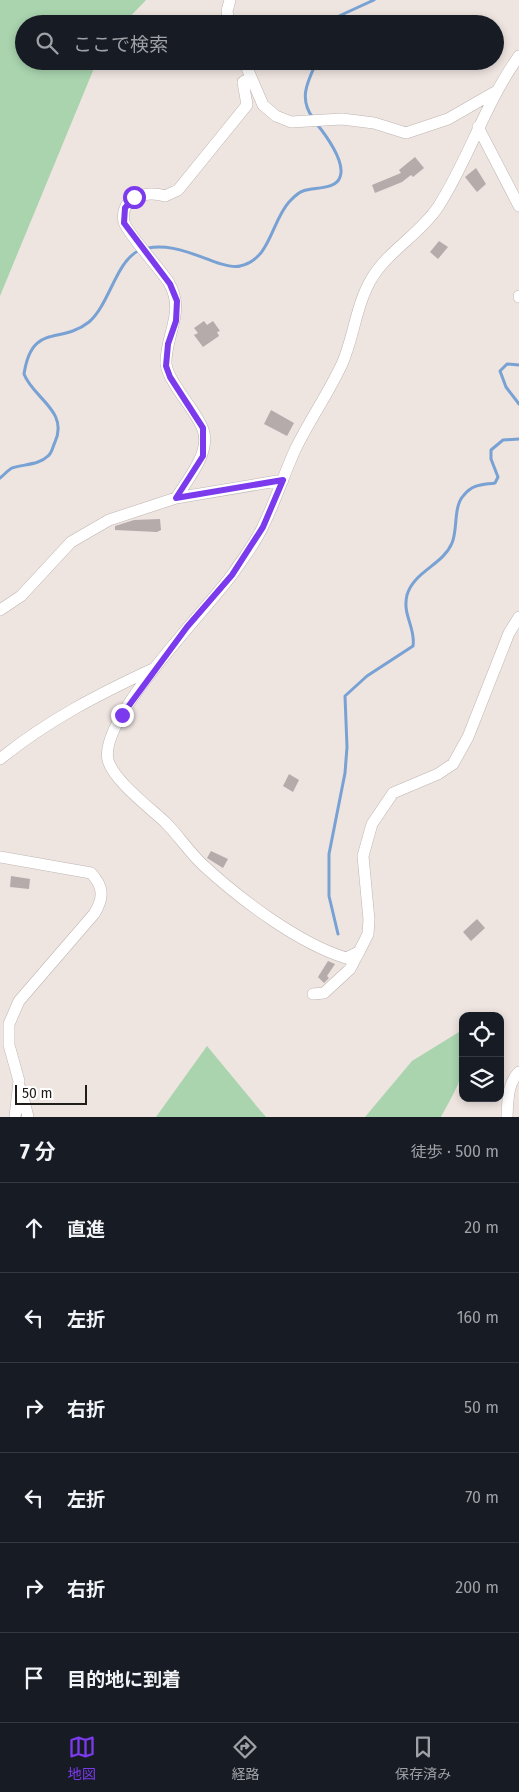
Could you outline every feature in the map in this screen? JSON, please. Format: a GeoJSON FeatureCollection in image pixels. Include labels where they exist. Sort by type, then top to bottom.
{"type":"FeatureCollection","features":[{"type":"Feature","properties":{"kind":"street"},"geometry":{"type":"LineString","coordinates":[[228,15],[230,0]]}},
{"type":"Feature","properties":{"kind":"street"},"geometry":{"type":"LineString","coordinates":[[359,952],[346,958],[326,952],[255,908],[202,864],[168,825],[124,786],[108,761],[108,748],[122,715],[156,667],[232,575],[263,527],[296,449],[343,362],[364,294],[373,276],[418,232],[436,210],[456,177],[495,92],[519,56]]}},
{"type":"Feature","properties":{"kind":"street"},"geometry":{"type":"LineString","coordinates":[[247,70],[263,105],[276,116],[291,122],[342,119],[374,123],[406,133],[448,119],[495,92]]}},
{"type":"Feature","properties":{"kind":"street"},"geometry":{"type":"LineString","coordinates":[[176,498],[203,456],[203,428],[170,377],[166,366],[168,344],[176,321],[177,301],[170,284],[124,223],[125,208],[134,197],[155,192],[165,196],[178,190],[247,105],[243,82],[250,78]]}},
{"type":"Feature","properties":{"kind":"street"},"geometry":{"type":"LineString","coordinates":[[478,127],[519,206]]}},
{"type":"Feature","properties":{"kind":"street"},"geometry":{"type":"LineString","coordinates":[[0,610],[21,596],[71,542],[109,520],[176,498],[283,480]]}},
{"type":"Feature","properties":{"kind":"street"},"geometry":{"type":"LineString","coordinates":[[313,994],[324,993],[350,969],[368,934],[369,920],[363,856],[372,824],[393,793],[438,774],[453,764],[468,737],[509,633],[519,617]]}},
{"type":"Feature","properties":{"kind":"street"},"geometry":{"type":"LineString","coordinates":[[0,759],[31,734],[59,716],[156,667]]}},
{"type":"Feature","properties":{"kind":"street"},"geometry":{"type":"LineString","coordinates":[[0,857],[91,873],[98,881],[102,891],[102,901],[94,914],[19,1001],[9,1024],[9,1046],[28,1117]]}},
{"type":"Feature","properties":{"kind":"street"},"geometry":{"type":"LineString","coordinates":[[507,1117],[510,1089],[513,1078],[519,1072]]}},
{"type":"Feature","properties":{"kind":"street"},"geometry":{"type":"LineString","coordinates":[[15,1117],[19,1081]]}},
{"type":"Feature","properties":{"kind":"green space"},"geometry":{"type":"Polygon","coordinates":[[[0,0],[146,0],[132,15],[15,15],[15,70],[93,70],[0,296],[0,0]]]}},
{"type":"Feature","properties":{"kind":"green space"},"geometry":{"type":"Polygon","coordinates":[[[459,1032],[459,1082],[441,1117],[365,1117],[412,1061],[459,1032]]]}},
{"type":"Feature","properties":{"kind":"green space"},"geometry":{"type":"Polygon","coordinates":[[[207,1046],[259,1109],[266,1117],[156,1117],[207,1046]]]}},
{"type":"Feature","properties":{"kind":"building"},"geometry":{"type":"Polygon","coordinates":[[[415,157],[424,168],[413,177],[411,175],[402,182],[375,193],[372,185],[401,173],[399,170],[415,157]]]}},
{"type":"Feature","properties":{"kind":"building"},"geometry":{"type":"Polygon","coordinates":[[[476,168],[486,184],[477,192],[465,177],[476,168]]]}},
{"type":"Feature","properties":{"kind":"building"},"geometry":{"type":"Polygon","coordinates":[[[439,241],[448,247],[438,259],[430,252],[439,241]]]}},
{"type":"Feature","properties":{"kind":"building"},"geometry":{"type":"Polygon","coordinates":[[[204,321],[207,325],[213,321],[220,331],[217,332],[219,336],[203,347],[194,335],[198,333],[194,328],[204,321]]]}},
{"type":"Feature","properties":{"kind":"building"},"geometry":{"type":"Polygon","coordinates":[[[271,410],[294,423],[287,436],[264,424],[271,410]]]}},
{"type":"Feature","properties":{"kind":"building"},"geometry":{"type":"Polygon","coordinates":[[[160,519],[161,530],[157,532],[115,530],[115,526],[134,520],[160,519]]]}},
{"type":"Feature","properties":{"kind":"building"},"geometry":{"type":"Polygon","coordinates":[[[289,774],[299,780],[293,792],[283,786],[289,774]]]}},
{"type":"Feature","properties":{"kind":"building"},"geometry":{"type":"Polygon","coordinates":[[[211,851],[228,859],[223,868],[207,858],[211,851]]]}},
{"type":"Feature","properties":{"kind":"building"},"geometry":{"type":"Polygon","coordinates":[[[11,876],[30,879],[29,889],[10,887],[11,876]]]}},
{"type":"Feature","properties":{"kind":"building"},"geometry":{"type":"Polygon","coordinates":[[[477,919],[485,928],[471,941],[463,932],[477,919]]]}},
{"type":"Feature","properties":{"kind":"building"},"geometry":{"type":"Polygon","coordinates":[[[328,961],[335,964],[327,976],[329,978],[324,983],[318,977],[328,961]]]}},
{"type":"Feature","properties":{"kind":"waterway"},"geometry":{"type":"LineString","coordinates":[[341,15],[374,0]]}},
{"type":"Feature","properties":{"kind":"waterway"},"geometry":{"type":"LineString","coordinates":[[313,70],[305,96],[308,111],[313,118]]}},
{"type":"Feature","properties":{"kind":"waterway"},"geometry":{"type":"LineString","coordinates":[[0,478],[12,468],[36,463],[49,455],[58,431],[54,413],[28,383],[24,374],[33,347],[40,341],[68,333],[89,322],[96,315],[124,264],[138,251],[148,248],[168,248],[189,252],[235,267],[250,262],[258,256],[269,239],[283,210],[294,197],[303,191],[334,184],[340,177],[341,171],[337,156],[316,123]]}},
{"type":"Feature","properties":{"kind":"waterway"},"geometry":{"type":"LineString","coordinates":[[519,365],[507,364],[500,371],[506,387],[519,404]]}},
{"type":"Feature","properties":{"kind":"waterway"},"geometry":{"type":"LineString","coordinates":[[338,934],[329,896],[329,854],[345,773],[347,747],[345,696],[367,676],[413,646],[413,633],[406,609],[407,595],[411,587],[422,574],[448,551],[454,537],[458,505],[467,491],[474,487],[495,483],[498,477],[491,459],[491,450],[503,440],[519,439]]}},
{"type":"Feature","properties":{"kind":"route"},"geometry":{"type":"LineString","coordinates":[[122,715],[132,698],[187,627],[232,575],[263,527],[283,480],[176,498],[203,456],[203,428],[170,377],[166,366],[168,344],[176,321],[177,301],[170,284],[124,223],[125,208],[134,197]]}}]}
